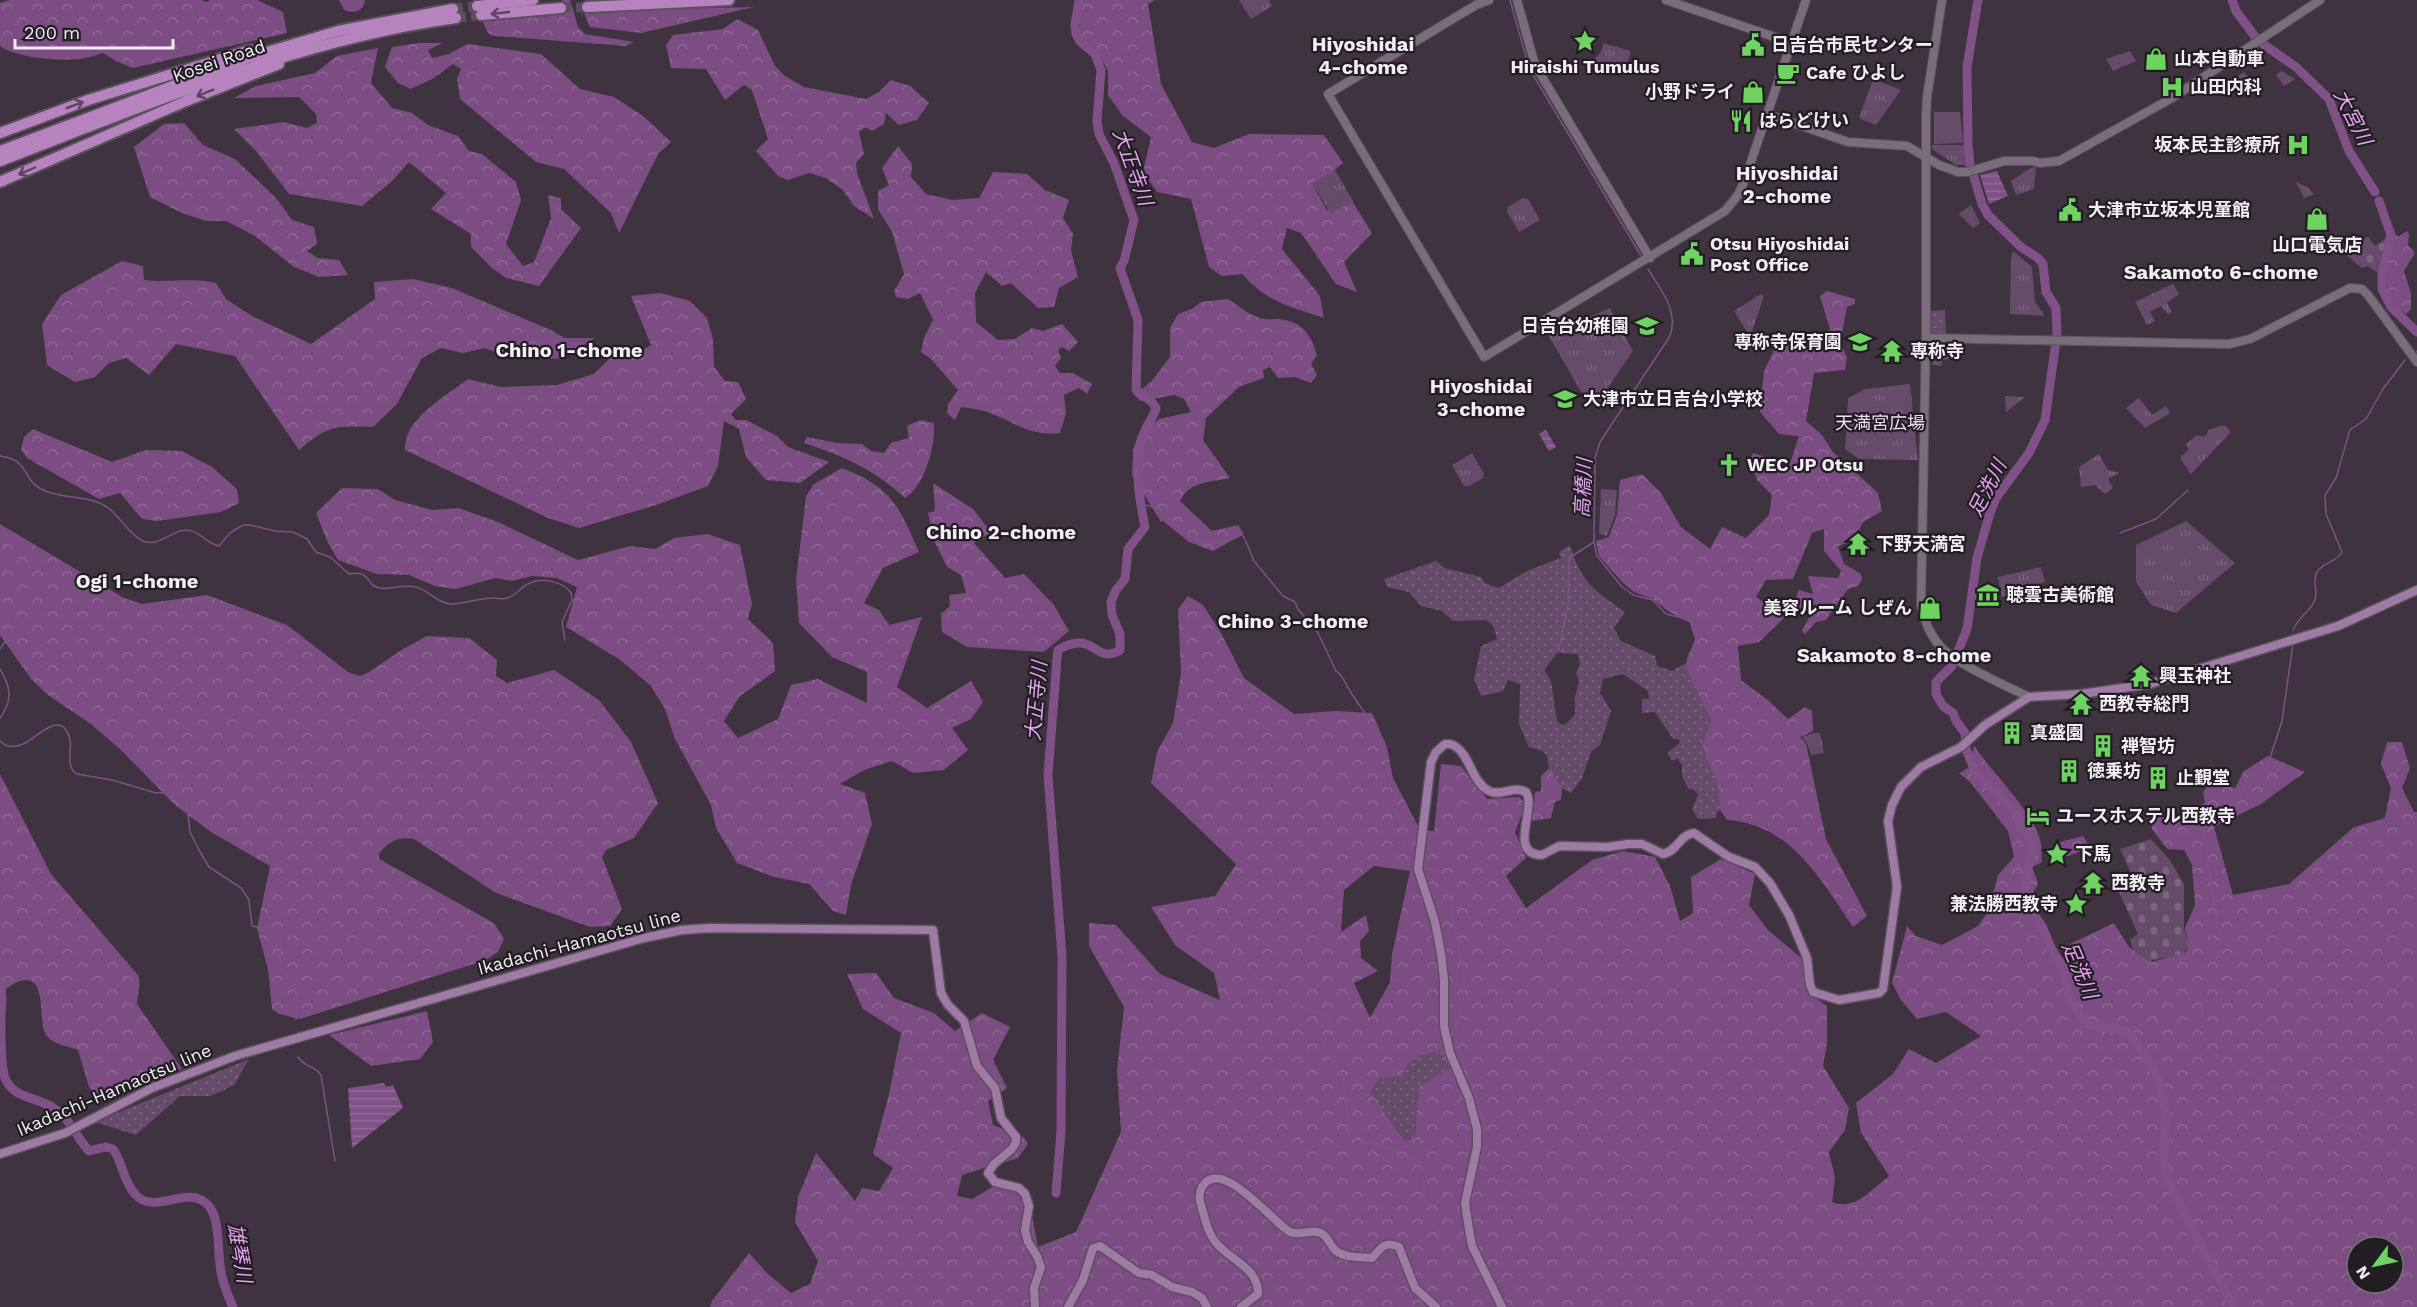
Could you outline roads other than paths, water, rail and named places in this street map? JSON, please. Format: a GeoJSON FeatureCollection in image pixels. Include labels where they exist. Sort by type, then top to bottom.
{"type":"FeatureCollection","features":[{"type":"Feature","properties":{"kind":"highway"},"geometry":{"type":"LineString","coordinates":[[533,0],[479,10],[561,8]]}},
{"type":"Feature","properties":{"kind":"highway"},"geometry":{"type":"LineString","coordinates":[[587,7],[729,0]]}},
{"type":"Feature","properties":{"kind":"highway","name":"Kosei Road"},"geometry":{"type":"LineString","coordinates":[[0,151],[186,79],[247,58],[338,31],[454,14],[305,49],[214,78],[0,161]]}},
{"type":"Feature","properties":{"kind":"highway"},"geometry":{"type":"LineString","coordinates":[[0,133],[172,72],[258,48],[338,31]]}},
{"type":"Feature","properties":{"kind":"highway"},"geometry":{"type":"LineString","coordinates":[[0,182],[225,85],[358,36]]}},
{"type":"Feature","properties":{"kind":"main road"},"geometry":{"type":"LineString","coordinates":[[1503,1307],[1472,1246],[1466,1203],[1477,1147],[1477,1129],[1468,1098],[1450,1053],[1444,1026],[1444,980],[1441,953],[1436,922],[1419,865],[1431,762],[1436,752],[1445,744],[1459,749],[1473,774],[1489,791],[1499,793],[1522,790],[1528,796],[1530,801],[1524,840],[1528,850],[1532,853],[1542,855],[1559,846],[1642,844],[1663,854],[1672,851],[1682,837],[1694,833],[1729,856],[1755,867],[1770,882],[1789,915],[1807,958],[1813,992],[1839,1000],[1879,993],[1883,989],[1897,887],[1888,835],[1888,821],[1892,805],[1901,787],[1922,767],[1966,743],[1985,725],[2029,697],[2135,687],[2293,640],[2363,616],[2417,590]]}},
{"type":"Feature","properties":{"kind":"main road","name":"Ikadachi-Hamaotsu line"},"geometry":{"type":"LineString","coordinates":[[0,1154],[65,1132],[152,1088],[235,1056],[644,938],[682,930],[710,928],[933,930],[940,993],[964,1021],[977,1066],[995,1088],[1001,1118],[1016,1137],[1012,1149],[994,1164],[988,1173],[995,1182],[1019,1188],[1027,1200],[1029,1206],[1025,1230],[1028,1242],[1041,1267],[1034,1288],[1035,1307]]}},
{"type":"Feature","properties":{"kind":"main road"},"geometry":{"type":"LineString","coordinates":[[1241,1307],[1258,1293],[1258,1285],[1254,1276],[1217,1245],[1210,1234],[1199,1200],[1202,1188],[1210,1179],[1221,1177],[1247,1194],[1283,1228],[1293,1234],[1318,1232],[1328,1238],[1336,1251],[1347,1256],[1372,1258],[1384,1244],[1391,1243],[1399,1247],[1415,1288],[1436,1307]]}},
{"type":"Feature","properties":{"kind":"main road"},"geometry":{"type":"LineString","coordinates":[[1068,1307],[1083,1281],[1093,1248],[1100,1246],[1139,1273],[1152,1275],[1172,1287],[1192,1292],[1202,1298],[1207,1307]]}},
{"type":"Feature","properties":{"kind":"street"},"geometry":{"type":"LineString","coordinates":[[1489,0],[1476,5],[1328,94],[1484,357],[1718,218],[1731,204],[1744,182],[1806,0]]}},
{"type":"Feature","properties":{"kind":"street"},"geometry":{"type":"LineString","coordinates":[[1517,0],[1535,65],[1650,258]]}},
{"type":"Feature","properties":{"kind":"street"},"geometry":{"type":"LineString","coordinates":[[1666,0],[1791,43]]}},
{"type":"Feature","properties":{"kind":"street"},"geometry":{"type":"LineString","coordinates":[[1942,0],[1927,97],[1926,338],[1921,604],[1924,618],[1934,638],[1950,655],[2029,697]]}},
{"type":"Feature","properties":{"kind":"street"},"geometry":{"type":"LineString","coordinates":[[1767,114],[1848,142],[1902,145],[1949,169],[1971,171],[2004,161],[2040,163],[2063,159],[2172,98],[2320,0]]}},
{"type":"Feature","properties":{"kind":"street"},"geometry":{"type":"LineString","coordinates":[[1926,338],[2210,345],[2240,342],[2350,288],[2357,287],[2367,295],[2417,362]]}},
{"type":"Feature","properties":{"kind":"waterway","name":"大正寺川"},"geometry":{"type":"LineString","coordinates":[[1056,1193],[1061,1131],[1062,956],[1048,775],[1058,650],[1070,644],[1080,643],[1105,654],[1112,654],[1120,650],[1120,634],[1112,615],[1111,602],[1116,590],[1125,579],[1128,549],[1145,527],[1139,494],[1138,460],[1143,434],[1156,408],[1151,401],[1136,390],[1138,320],[1120,268],[1124,261],[1134,220],[1114,163],[1099,134],[1097,121],[1101,70],[1095,54],[1080,41],[1076,34],[1079,0]]}},
{"type":"Feature","properties":{"kind":"waterway","name":"高橋川"},"geometry":{"type":"LineString","coordinates":[[1510,0],[1529,68],[1641,256]]}},
{"type":"Feature","properties":{"kind":"waterway","name":"足洗川"},"geometry":{"type":"LineString","coordinates":[[1978,0],[1967,67],[1970,164],[1982,204],[1988,215],[2021,247],[2043,264],[2046,292],[2056,308],[2057,334],[2045,420],[2029,453],[1996,498],[1990,513],[1977,558],[1967,629],[1952,666],[1936,682],[1936,694],[1943,706],[1953,713],[1965,733],[1966,749],[1976,774],[2016,811],[2020,827],[2033,842],[2024,891],[2030,909],[2042,926],[2062,966],[2069,996],[2082,1019],[2094,1026],[2123,1030],[2131,1035],[2158,1077],[2166,1112],[2164,1157],[2167,1180],[2234,1307]]}},
{"type":"Feature","properties":{"kind":"waterway","name":"大宮川"},"geometry":{"type":"LineString","coordinates":[[2232,0],[2236,11],[2256,38]]}},
{"type":"Feature","properties":{"kind":"waterway","name":"大宮川"},"geometry":{"type":"LineString","coordinates":[[2263,44],[2296,67],[2329,99],[2349,151],[2375,192]]}},
{"type":"Feature","properties":{"kind":"waterway","name":"大宮川"},"geometry":{"type":"LineString","coordinates":[[2379,201],[2391,235],[2382,275],[2382,289],[2391,307],[2417,332]]}},
{"type":"Feature","properties":{"kind":"waterway","name":"高橋川"},"geometry":{"type":"LineString","coordinates":[[1559,650],[1568,605],[1569,558],[1594,542],[1595,458],[1600,442],[1670,336],[1672,327],[1670,309],[1648,269]]}},
{"type":"Feature","properties":{"kind":"waterway"},"geometry":{"type":"LineString","coordinates":[[2293,630],[2315,600],[2317,572],[2342,552],[2326,514],[2325,495],[2336,478],[2350,430],[2366,419],[2383,389],[2405,360]]}},
{"type":"Feature","properties":{"kind":"waterway"},"geometry":{"type":"LineString","coordinates":[[0,456],[16,461],[35,485],[41,489],[57,495],[91,500],[107,507],[133,534],[149,543],[186,530],[195,532],[219,546],[230,533],[243,525],[293,532],[307,539],[316,552],[330,557],[349,574],[362,574],[375,586],[384,588],[416,587],[448,604],[489,598],[505,599],[527,584],[540,580],[558,583],[568,589],[572,600],[562,622],[565,640]]}},
{"type":"Feature","properties":{"kind":"waterway"},"geometry":{"type":"LineString","coordinates":[[2120,533],[2156,519],[2188,490]]}},
{"type":"Feature","properties":{"kind":"waterway"},"geometry":{"type":"LineString","coordinates":[[1141,505],[1159,510],[1184,532],[1203,543],[1217,544],[1241,535],[1254,561],[1283,596],[1295,602],[1318,633],[1336,671],[1343,678],[1378,735],[1397,796],[1393,804],[1404,827],[1404,852],[1416,863]]}},
{"type":"Feature","properties":{"kind":"waterway"},"geometry":{"type":"LineString","coordinates":[[1594,542],[1597,556],[1622,587],[1633,595],[1653,600],[1666,614],[1690,620],[1694,624],[1697,635],[1692,650]]}},
{"type":"Feature","properties":{"kind":"waterway"},"geometry":{"type":"LineString","coordinates":[[0,601],[15,604],[19,609],[11,633],[0,649]]}},
{"type":"Feature","properties":{"kind":"waterway"},"geometry":{"type":"LineString","coordinates":[[2293,644],[2282,721],[2268,764],[2248,779],[2238,801],[2206,820],[2204,833],[2221,948],[2200,990],[2207,1050],[2396,1154]]}},
{"type":"Feature","properties":{"kind":"waterway"},"geometry":{"type":"LineString","coordinates":[[0,669],[9,694],[7,705],[0,718]]}},
{"type":"Feature","properties":{"kind":"waterway"},"geometry":{"type":"LineString","coordinates":[[0,741],[7,746],[19,746],[52,726],[62,726],[69,736],[70,765],[77,774],[112,780],[156,793],[178,792],[186,795],[190,832],[209,867],[241,888],[249,900],[252,926],[263,928],[278,925],[284,933],[280,951],[281,968],[298,995],[296,1020]]}},
{"type":"Feature","properties":{"kind":"waterway"},"geometry":{"type":"LineString","coordinates":[[1422,868],[1442,873],[1445,879],[1464,973],[1464,993],[1457,1029],[1460,1049],[1484,1124],[1482,1166],[1498,1179],[1554,1205]]}},
{"type":"Feature","properties":{"kind":"waterway"},"geometry":{"type":"LineString","coordinates":[[1196,913],[1226,934],[1253,975],[1284,998],[1332,1019],[1324,1049],[1342,1075],[1351,1139],[1385,1147],[1420,1163],[1429,1220],[1464,1263],[1479,1269]]}},
{"type":"Feature","properties":{"kind":"waterway","name":"雄琴川"},"geometry":{"type":"LineString","coordinates":[[0,987],[2,1064],[9,1085],[20,1094],[61,1113],[89,1151],[105,1147],[113,1149],[131,1189],[143,1200],[161,1202],[190,1197],[200,1199],[208,1205],[215,1218],[222,1277],[233,1307]]}},
{"type":"Feature","properties":{"kind":"waterway"},"geometry":{"type":"LineString","coordinates":[[298,1057],[321,1075],[335,1161]]}},
{"type":"Feature","properties":{"kind":"waterway"},"geometry":{"type":"LineString","coordinates":[[1489,1273],[1500,1278],[1519,1307]]}},
{"type":"Feature","properties":{"kind":"tunnel"},"geometry":{"type":"LineString","coordinates":[[453,9],[477,6]]}},
{"type":"Feature","properties":{"kind":"tunnel"},"geometry":{"type":"LineString","coordinates":[[561,8],[587,7]]}},
{"type":"Feature","properties":{"kind":"tunnel"},"geometry":{"type":"LineString","coordinates":[[456,18],[481,15]]}},
{"type":"Feature","properties":{"kind":"place","name":"Hiraishi Tumulus"},"geometry":{"type":"Point","coordinates":[1585,41]}},
{"type":"Feature","properties":{"kind":"place","name":"日吉台市民センター"},"geometry":{"type":"Point","coordinates":[1753,45]}},
{"type":"Feature","properties":{"kind":"place","name":"山本自動車"},"geometry":{"type":"Point","coordinates":[2156,59]}},
{"type":"Feature","properties":{"kind":"place","name":"Cafe ひよし"},"geometry":{"type":"Point","coordinates":[1788,73]}},
{"type":"Feature","properties":{"kind":"place","name":"山田内科"},"geometry":{"type":"Point","coordinates":[2172,87]}},
{"type":"Feature","properties":{"kind":"place","name":"小野ドライ"},"geometry":{"type":"Point","coordinates":[1753,92]}},
{"type":"Feature","properties":{"kind":"place","name":"はらどけい"},"geometry":{"type":"Point","coordinates":[1741,121]}},
{"type":"Feature","properties":{"kind":"place","name":"坂本民主診療所"},"geometry":{"type":"Point","coordinates":[2298,145]}},
{"type":"Feature","properties":{"kind":"place","name":"大津市立坂本児童館"},"geometry":{"type":"Point","coordinates":[2070,210]}},
{"type":"Feature","properties":{"kind":"place","name":"山口電気店"},"geometry":{"type":"Point","coordinates":[2317,219]}},
{"type":"Feature","properties":{"kind":"place","name":"Otsu Hiyoshidai Post Office"},"geometry":{"type":"Point","coordinates":[1692,254]}},
{"type":"Feature","properties":{"kind":"place","name":"日吉台幼稚園"},"geometry":{"type":"Point","coordinates":[1647,326]}},
{"type":"Feature","properties":{"kind":"place","name":"専称寺保育園"},"geometry":{"type":"Point","coordinates":[1860,342]}},
{"type":"Feature","properties":{"kind":"place","name":"専称寺"},"geometry":{"type":"Point","coordinates":[1892,351]}},
{"type":"Feature","properties":{"kind":"place","name":"大津市立日吉台小学校"},"geometry":{"type":"Point","coordinates":[1565,399]}},
{"type":"Feature","properties":{"kind":"place","name":"WEC JP Otsu"},"geometry":{"type":"Point","coordinates":[1729,465]}},
{"type":"Feature","properties":{"kind":"place","name":"下野天満宮"},"geometry":{"type":"Point","coordinates":[1858,544]}},
{"type":"Feature","properties":{"kind":"place","name":"聴雲古美術館"},"geometry":{"type":"Point","coordinates":[1988,595]}},
{"type":"Feature","properties":{"kind":"place","name":"美容ルーム しぜん"},"geometry":{"type":"Point","coordinates":[1930,608]}},
{"type":"Feature","properties":{"kind":"place","name":"興玉神社"},"geometry":{"type":"Point","coordinates":[2141,676]}},
{"type":"Feature","properties":{"kind":"place","name":"西教寺総門"},"geometry":{"type":"Point","coordinates":[2081,704]}},
{"type":"Feature","properties":{"kind":"place","name":"真盛園"},"geometry":{"type":"Point","coordinates":[2012,733]}},
{"type":"Feature","properties":{"kind":"place","name":"禅智坊"},"geometry":{"type":"Point","coordinates":[2103,746]}},
{"type":"Feature","properties":{"kind":"place","name":"徳乗坊"},"geometry":{"type":"Point","coordinates":[2069,771]}},
{"type":"Feature","properties":{"kind":"place","name":"止覲堂"},"geometry":{"type":"Point","coordinates":[2158,778]}},
{"type":"Feature","properties":{"kind":"place","name":"ユースホステル西教寺"},"geometry":{"type":"Point","coordinates":[2038,816]}},
{"type":"Feature","properties":{"kind":"place","name":"下馬"},"geometry":{"type":"Point","coordinates":[2057,854]}},
{"type":"Feature","properties":{"kind":"place","name":"西教寺"},"geometry":{"type":"Point","coordinates":[2093,883]}},
{"type":"Feature","properties":{"kind":"place","name":"兼法勝西教寺"},"geometry":{"type":"Point","coordinates":[2076,904]}},
{"type":"Feature","properties":{"kind":"district","name":"Hiyoshidai 4-chome"},"geometry":{"type":"Point","coordinates":[1363,56]}},
{"type":"Feature","properties":{"kind":"district","name":"Hiyoshidai 2-chome"},"geometry":{"type":"Point","coordinates":[1787,184]}},
{"type":"Feature","properties":{"kind":"district","name":"Sakamoto 6-chome"},"geometry":{"type":"Point","coordinates":[2221,272]}},
{"type":"Feature","properties":{"kind":"district","name":"Chino 1-chome"},"geometry":{"type":"Point","coordinates":[569,350]}},
{"type":"Feature","properties":{"kind":"district","name":"Hiyoshidai 3-chome"},"geometry":{"type":"Point","coordinates":[1481,398]}},
{"type":"Feature","properties":{"kind":"district","name":"Chino 2-chome"},"geometry":{"type":"Point","coordinates":[1001,532]}},
{"type":"Feature","properties":{"kind":"district","name":"Ogi 1-chome"},"geometry":{"type":"Point","coordinates":[137,581]}},
{"type":"Feature","properties":{"kind":"district","name":"Chino 3-chome"},"geometry":{"type":"Point","coordinates":[1293,621]}},
{"type":"Feature","properties":{"kind":"district","name":"Sakamoto 8-chome"},"geometry":{"type":"Point","coordinates":[1894,655]}},
{"type":"Feature","properties":{"kind":"park label","name":"天満宮広場"},"geometry":{"type":"Point","coordinates":[1880,423]}}]}
